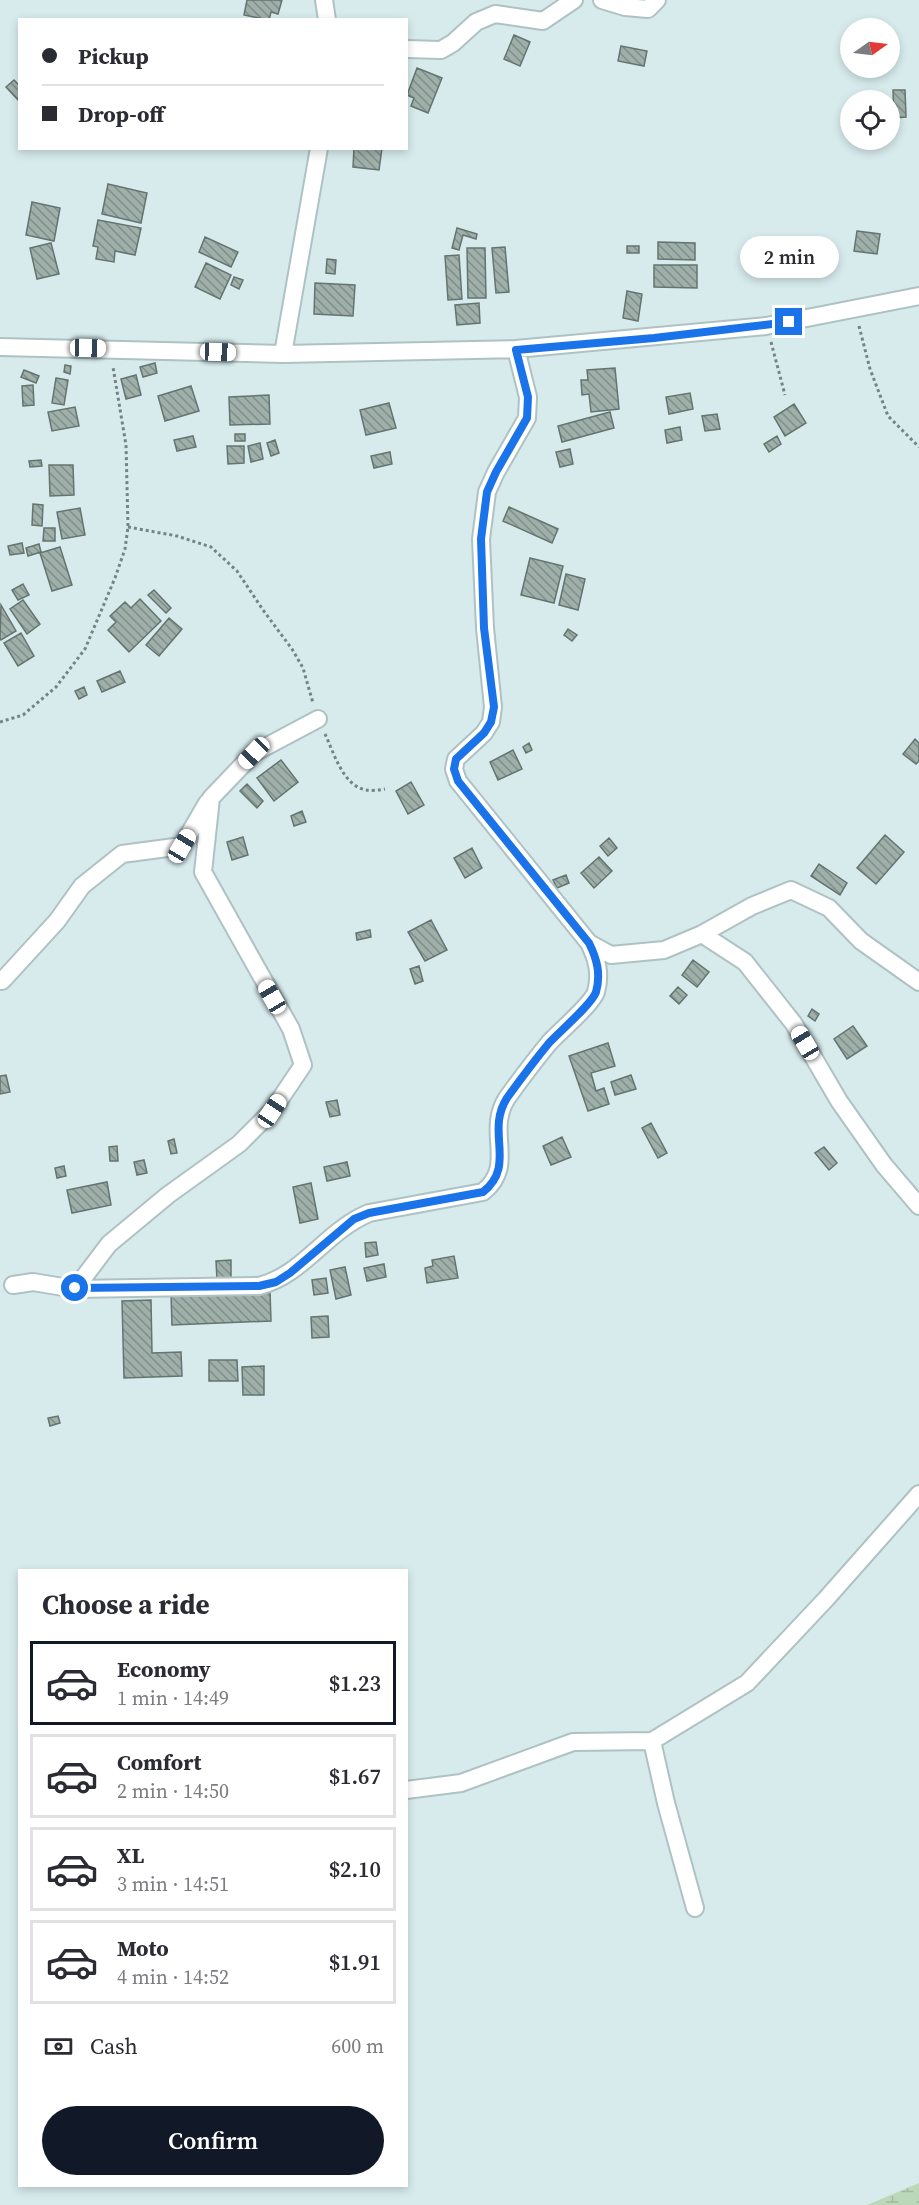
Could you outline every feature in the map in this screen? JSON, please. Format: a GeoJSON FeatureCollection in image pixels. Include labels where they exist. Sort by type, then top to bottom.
{"type":"FeatureCollection","features":[{"type":"Feature","properties":{"kind":"street"},"geometry":{"type":"LineString","coordinates":[[324,0],[327,18]]}},
{"type":"Feature","properties":{"kind":"street"},"geometry":{"type":"LineString","coordinates":[[408,49],[441,50],[453,43],[476,22],[495,14],[543,21],[574,0]]}},
{"type":"Feature","properties":{"kind":"street"},"geometry":{"type":"LineString","coordinates":[[602,0],[638,9],[648,9],[657,0]]}},
{"type":"Feature","properties":{"kind":"street"},"geometry":{"type":"LineString","coordinates":[[284,354],[319,150]]}},
{"type":"Feature","properties":{"kind":"street"},"geometry":{"type":"LineString","coordinates":[[0,347],[284,354],[516,350],[766,326],[919,296]]}},
{"type":"Feature","properties":{"kind":"street"},"geometry":{"type":"LineString","coordinates":[[13,1285],[33,1282],[75,1288],[259,1286],[276,1282],[290,1273],[354,1219],[369,1213],[483,1192],[493,1184],[500,1171],[498,1117],[506,1100],[548,1044],[595,995],[599,976],[597,958],[589,943],[458,781],[454,769],[456,759],[484,733],[491,722],[494,707],[484,628],[481,539],[487,492],[527,418],[528,397],[516,350]]}},
{"type":"Feature","properties":{"kind":"street"},"geometry":{"type":"LineString","coordinates":[[2,981],[57,921],[82,886],[122,854],[182,846],[211,798],[254,753],[318,719]]}},
{"type":"Feature","properties":{"kind":"street"},"geometry":{"type":"LineString","coordinates":[[75,1288],[110,1244],[168,1196],[239,1144],[272,1111],[303,1065],[291,1029],[203,872],[211,798]]}},
{"type":"Feature","properties":{"kind":"street"},"geometry":{"type":"LineString","coordinates":[[589,943],[611,955],[664,950],[702,934],[752,906],[791,890],[829,908],[861,940],[919,982]]}},
{"type":"Feature","properties":{"kind":"street"},"geometry":{"type":"LineString","coordinates":[[702,934],[745,962],[794,1024],[838,1101],[877,1156],[919,1206]]}},
{"type":"Feature","properties":{"kind":"street"},"geometry":{"type":"LineString","coordinates":[[408,1790],[461,1783],[573,1742],[652,1740],[747,1683],[826,1599],[919,1494]]}},
{"type":"Feature","properties":{"kind":"street"},"geometry":{"type":"LineString","coordinates":[[652,1740],[666,1803],[695,1908]]}},
{"type":"Feature","properties":{"kind":"path"},"geometry":{"type":"LineString","coordinates":[[854,309],[870,369],[888,416],[919,447]]}},
{"type":"Feature","properties":{"kind":"path"},"geometry":{"type":"LineString","coordinates":[[766,326],[785,395]]}},
{"type":"Feature","properties":{"kind":"path"},"geometry":{"type":"LineString","coordinates":[[0,722],[23,715],[56,687],[85,649],[125,549],[128,527],[126,445],[110,349]]}},
{"type":"Feature","properties":{"kind":"path"},"geometry":{"type":"LineString","coordinates":[[128,527],[177,536],[212,547],[237,571],[303,668],[318,719],[346,776],[353,784],[366,790],[386,789]]}},
{"type":"Feature","properties":{"kind":"green space"},"geometry":{"type":"Polygon","coordinates":[[[919,2183],[919,2205],[867,2205],[919,2183]]]}},
{"type":"Feature","properties":{"kind":"building"},"geometry":{"type":"Polygon","coordinates":[[[247,0],[282,0],[278,14],[271,12],[270,18],[244,15],[247,0]]]}},
{"type":"Feature","properties":{"kind":"building"},"geometry":{"type":"Polygon","coordinates":[[[514,35],[530,42],[520,66],[504,59],[514,35]]]}},
{"type":"Feature","properties":{"kind":"building"},"geometry":{"type":"Polygon","coordinates":[[[621,46],[647,51],[644,66],[618,61],[621,46]]]}},
{"type":"Feature","properties":{"kind":"building"},"geometry":{"type":"Polygon","coordinates":[[[417,68],[442,78],[428,113],[411,106],[414,98],[408,95],[417,68]]]}},
{"type":"Feature","properties":{"kind":"building"},"geometry":{"type":"Polygon","coordinates":[[[14,80],[18,84],[18,100],[6,87],[14,80]]]}},
{"type":"Feature","properties":{"kind":"building"},"geometry":{"type":"Polygon","coordinates":[[[900,90],[905,90],[906,117],[900,118],[900,90]]]}},
{"type":"Feature","properties":{"kind":"building"},"geometry":{"type":"Polygon","coordinates":[[[354,150],[382,150],[379,170],[353,167],[354,150]]]}},
{"type":"Feature","properties":{"kind":"building"},"geometry":{"type":"Polygon","coordinates":[[[108,184],[147,193],[141,223],[102,214],[108,184]]]}},
{"type":"Feature","properties":{"kind":"building"},"geometry":{"type":"Polygon","coordinates":[[[32,202],[60,208],[54,241],[26,235],[32,202]]]}},
{"type":"Feature","properties":{"kind":"building"},"geometry":{"type":"Polygon","coordinates":[[[98,220],[141,228],[135,255],[115,251],[114,262],[96,259],[98,247],[93,246],[98,220]]]}},
{"type":"Feature","properties":{"kind":"building"},"geometry":{"type":"Polygon","coordinates":[[[457,228],[477,234],[476,239],[463,235],[459,250],[452,248],[457,228]]]}},
{"type":"Feature","properties":{"kind":"building"},"geometry":{"type":"Polygon","coordinates":[[[857,231],[880,234],[877,254],[854,251],[857,231]]]}},
{"type":"Feature","properties":{"kind":"building"},"geometry":{"type":"Polygon","coordinates":[[[205,237],[238,252],[231,267],[199,252],[205,237]]]}},
{"type":"Feature","properties":{"kind":"building"},"geometry":{"type":"Polygon","coordinates":[[[658,242],[695,243],[695,260],[658,259],[658,242]]]}},
{"type":"Feature","properties":{"kind":"building"},"geometry":{"type":"Polygon","coordinates":[[[51,243],[59,274],[37,279],[30,248],[51,243]]]}},
{"type":"Feature","properties":{"kind":"building"},"geometry":{"type":"Polygon","coordinates":[[[627,246],[639,246],[639,253],[627,253],[627,246]]]}},
{"type":"Feature","properties":{"kind":"building"},"geometry":{"type":"Polygon","coordinates":[[[505,247],[509,292],[496,293],[492,248],[505,247]]]}},
{"type":"Feature","properties":{"kind":"building"},"geometry":{"type":"Polygon","coordinates":[[[467,248],[485,248],[486,298],[468,298],[467,248]]]}},
{"type":"Feature","properties":{"kind":"building"},"geometry":{"type":"Polygon","coordinates":[[[459,255],[462,299],[448,300],[445,256],[459,255]]]}},
{"type":"Feature","properties":{"kind":"building"},"geometry":{"type":"Polygon","coordinates":[[[327,259],[336,260],[335,274],[326,273],[327,259]]]}},
{"type":"Feature","properties":{"kind":"building"},"geometry":{"type":"Polygon","coordinates":[[[206,263],[231,275],[220,299],[195,287],[206,263]]]}},
{"type":"Feature","properties":{"kind":"building"},"geometry":{"type":"Polygon","coordinates":[[[654,265],[697,265],[697,288],[654,287],[654,265]]]}},
{"type":"Feature","properties":{"kind":"building"},"geometry":{"type":"Polygon","coordinates":[[[234,277],[243,280],[239,289],[231,285],[234,277]]]}},
{"type":"Feature","properties":{"kind":"building"},"geometry":{"type":"Polygon","coordinates":[[[315,283],[355,285],[353,316],[314,314],[315,283]]]}},
{"type":"Feature","properties":{"kind":"building"},"geometry":{"type":"Polygon","coordinates":[[[627,291],[642,294],[638,321],[623,318],[627,291]]]}},
{"type":"Feature","properties":{"kind":"building"},"geometry":{"type":"Polygon","coordinates":[[[479,303],[480,323],[457,325],[455,305],[479,303]]]}},
{"type":"Feature","properties":{"kind":"building"},"geometry":{"type":"Polygon","coordinates":[[[155,363],[157,373],[143,377],[140,367],[155,363]]]}},
{"type":"Feature","properties":{"kind":"building"},"geometry":{"type":"Polygon","coordinates":[[[65,365],[71,366],[70,374],[64,372],[65,365]]]}},
{"type":"Feature","properties":{"kind":"building"},"geometry":{"type":"Polygon","coordinates":[[[615,368],[619,409],[591,412],[589,394],[582,395],[581,380],[588,380],[587,370],[615,368]]]}},
{"type":"Feature","properties":{"kind":"building"},"geometry":{"type":"Polygon","coordinates":[[[24,370],[39,376],[36,383],[21,377],[24,370]]]}},
{"type":"Feature","properties":{"kind":"building"},"geometry":{"type":"Polygon","coordinates":[[[136,375],[141,395],[126,399],[121,379],[136,375]]]}},
{"type":"Feature","properties":{"kind":"building"},"geometry":{"type":"Polygon","coordinates":[[[56,378],[68,380],[64,405],[52,403],[56,378]]]}},
{"type":"Feature","properties":{"kind":"building"},"geometry":{"type":"Polygon","coordinates":[[[33,385],[34,405],[23,406],[22,386],[33,385]]]}},
{"type":"Feature","properties":{"kind":"building"},"geometry":{"type":"Polygon","coordinates":[[[191,386],[199,411],[165,421],[158,396],[191,386]]]}},
{"type":"Feature","properties":{"kind":"building"},"geometry":{"type":"Polygon","coordinates":[[[690,393],[693,409],[669,414],[666,397],[690,393]]]}},
{"type":"Feature","properties":{"kind":"building"},"geometry":{"type":"Polygon","coordinates":[[[269,395],[270,424],[230,425],[229,397],[269,395]]]}},
{"type":"Feature","properties":{"kind":"building"},"geometry":{"type":"Polygon","coordinates":[[[389,403],[396,428],[366,435],[360,410],[389,403]]]}},
{"type":"Feature","properties":{"kind":"building"},"geometry":{"type":"Polygon","coordinates":[[[794,404],[806,423],[785,436],[774,417],[794,404]]]}},
{"type":"Feature","properties":{"kind":"building"},"geometry":{"type":"Polygon","coordinates":[[[75,407],[79,426],[52,431],[48,412],[75,407]]]}},
{"type":"Feature","properties":{"kind":"building"},"geometry":{"type":"Polygon","coordinates":[[[610,412],[614,428],[562,442],[558,426],[610,412]]]}},
{"type":"Feature","properties":{"kind":"building"},"geometry":{"type":"Polygon","coordinates":[[[717,414],[720,429],[705,431],[702,416],[717,414]]]}},
{"type":"Feature","properties":{"kind":"building"},"geometry":{"type":"Polygon","coordinates":[[[680,427],[682,440],[667,443],[665,430],[680,427]]]}},
{"type":"Feature","properties":{"kind":"building"},"geometry":{"type":"Polygon","coordinates":[[[235,434],[245,434],[245,441],[235,441],[235,434]]]}},
{"type":"Feature","properties":{"kind":"building"},"geometry":{"type":"Polygon","coordinates":[[[193,436],[196,447],[177,451],[174,440],[193,436]]]}},
{"type":"Feature","properties":{"kind":"building"},"geometry":{"type":"Polygon","coordinates":[[[777,436],[781,444],[769,452],[764,444],[777,436]]]}},
{"type":"Feature","properties":{"kind":"building"},"geometry":{"type":"Polygon","coordinates":[[[275,440],[279,453],[271,456],[267,443],[275,440]]]}},
{"type":"Feature","properties":{"kind":"building"},"geometry":{"type":"Polygon","coordinates":[[[260,443],[263,459],[251,462],[248,446],[260,443]]]}},
{"type":"Feature","properties":{"kind":"building"},"geometry":{"type":"Polygon","coordinates":[[[227,446],[244,446],[244,463],[228,464],[227,446]]]}},
{"type":"Feature","properties":{"kind":"building"},"geometry":{"type":"Polygon","coordinates":[[[570,449],[573,464],[560,467],[556,452],[570,449]]]}},
{"type":"Feature","properties":{"kind":"building"},"geometry":{"type":"Polygon","coordinates":[[[390,452],[392,464],[374,468],[371,456],[390,452]]]}},
{"type":"Feature","properties":{"kind":"building"},"geometry":{"type":"Polygon","coordinates":[[[41,460],[42,466],[30,467],[29,461],[41,460]]]}},
{"type":"Feature","properties":{"kind":"building"},"geometry":{"type":"Polygon","coordinates":[[[49,465],[73,465],[74,495],[50,496],[49,465]]]}},
{"type":"Feature","properties":{"kind":"building"},"geometry":{"type":"Polygon","coordinates":[[[33,504],[43,505],[42,526],[32,525],[33,504]]]}},
{"type":"Feature","properties":{"kind":"building"},"geometry":{"type":"Polygon","coordinates":[[[509,507],[558,529],[552,543],[503,521],[509,507]]]}},
{"type":"Feature","properties":{"kind":"building"},"geometry":{"type":"Polygon","coordinates":[[[80,508],[85,535],[62,539],[57,512],[80,508]]]}},
{"type":"Feature","properties":{"kind":"building"},"geometry":{"type":"Polygon","coordinates":[[[44,528],[55,528],[55,541],[43,541],[44,528]]]}},
{"type":"Feature","properties":{"kind":"building"},"geometry":{"type":"Polygon","coordinates":[[[22,543],[24,553],[10,555],[8,546],[22,543]]]}},
{"type":"Feature","properties":{"kind":"building"},"geometry":{"type":"Polygon","coordinates":[[[39,544],[41,552],[28,556],[26,548],[39,544]]]}},
{"type":"Feature","properties":{"kind":"building"},"geometry":{"type":"Polygon","coordinates":[[[60,547],[72,585],[52,591],[40,553],[60,547]]]}},
{"type":"Feature","properties":{"kind":"building"},"geometry":{"type":"Polygon","coordinates":[[[530,558],[563,566],[554,603],[521,595],[530,558]]]}},
{"type":"Feature","properties":{"kind":"building"},"geometry":{"type":"Polygon","coordinates":[[[566,574],[585,579],[578,610],[559,605],[566,574]]]}},
{"type":"Feature","properties":{"kind":"building"},"geometry":{"type":"Polygon","coordinates":[[[23,584],[29,595],[18,600],[12,590],[23,584]]]}},
{"type":"Feature","properties":{"kind":"building"},"geometry":{"type":"Polygon","coordinates":[[[154,590],[171,608],[166,613],[148,595],[154,590]]]}},
{"type":"Feature","properties":{"kind":"building"},"geometry":{"type":"Polygon","coordinates":[[[140,599],[161,621],[129,652],[108,630],[116,622],[110,616],[125,602],[131,608],[140,599]]]}},
{"type":"Feature","properties":{"kind":"building"},"geometry":{"type":"Polygon","coordinates":[[[23,600],[40,624],[27,634],[10,609],[23,600]]]}},
{"type":"Feature","properties":{"kind":"building"},"geometry":{"type":"Polygon","coordinates":[[[1,605],[16,631],[1,640],[0,638],[1,605]]]}},
{"type":"Feature","properties":{"kind":"building"},"geometry":{"type":"Polygon","coordinates":[[[169,618],[182,629],[159,656],[146,645],[169,618]]]}},
{"type":"Feature","properties":{"kind":"building"},"geometry":{"type":"Polygon","coordinates":[[[568,629],[577,635],[572,641],[564,635],[568,629]]]}},
{"type":"Feature","properties":{"kind":"building"},"geometry":{"type":"Polygon","coordinates":[[[21,633],[34,656],[18,666],[4,643],[21,633]]]}},
{"type":"Feature","properties":{"kind":"building"},"geometry":{"type":"Polygon","coordinates":[[[120,671],[125,682],[102,692],[97,681],[120,671]]]}},
{"type":"Feature","properties":{"kind":"building"},"geometry":{"type":"Polygon","coordinates":[[[84,687],[87,695],[79,699],[75,691],[84,687]]]}},
{"type":"Feature","properties":{"kind":"building"},"geometry":{"type":"Polygon","coordinates":[[[915,739],[919,743],[919,761],[916,764],[903,754],[915,739]]]}},
{"type":"Feature","properties":{"kind":"building"},"geometry":{"type":"Polygon","coordinates":[[[529,743],[532,750],[526,753],[523,747],[529,743]]]}},
{"type":"Feature","properties":{"kind":"building"},"geometry":{"type":"Polygon","coordinates":[[[513,750],[522,769],[498,780],[490,762],[513,750]]]}},
{"type":"Feature","properties":{"kind":"building"},"geometry":{"type":"Polygon","coordinates":[[[281,760],[298,782],[274,801],[257,778],[281,760]]]}},
{"type":"Feature","properties":{"kind":"building"},"geometry":{"type":"Polygon","coordinates":[[[411,782],[424,805],[408,814],[396,791],[411,782]]]}},
{"type":"Feature","properties":{"kind":"building"},"geometry":{"type":"Polygon","coordinates":[[[247,784],[263,801],[257,808],[240,791],[247,784]]]}},
{"type":"Feature","properties":{"kind":"building"},"geometry":{"type":"Polygon","coordinates":[[[302,811],[306,822],[294,826],[291,816],[302,811]]]}},
{"type":"Feature","properties":{"kind":"building"},"geometry":{"type":"Polygon","coordinates":[[[885,835],[904,852],[876,884],[857,868],[885,835]]]}},
{"type":"Feature","properties":{"kind":"building"},"geometry":{"type":"Polygon","coordinates":[[[243,837],[248,855],[232,860],[227,842],[243,837]]]}},
{"type":"Feature","properties":{"kind":"building"},"geometry":{"type":"Polygon","coordinates":[[[609,838],[617,848],[608,856],[600,846],[609,838]]]}},
{"type":"Feature","properties":{"kind":"building"},"geometry":{"type":"Polygon","coordinates":[[[472,848],[482,868],[465,878],[454,858],[472,848]]]}},
{"type":"Feature","properties":{"kind":"building"},"geometry":{"type":"Polygon","coordinates":[[[599,857],[612,871],[594,888],[581,873],[599,857]]]}},
{"type":"Feature","properties":{"kind":"building"},"geometry":{"type":"Polygon","coordinates":[[[819,864],[847,883],[840,895],[811,876],[819,864]]]}},
{"type":"Feature","properties":{"kind":"building"},"geometry":{"type":"Polygon","coordinates":[[[566,875],[569,883],[557,888],[553,880],[566,875]]]}},
{"type":"Feature","properties":{"kind":"building"},"geometry":{"type":"Polygon","coordinates":[[[431,920],[447,950],[425,961],[408,932],[431,920]]]}},
{"type":"Feature","properties":{"kind":"building"},"geometry":{"type":"Polygon","coordinates":[[[370,930],[371,937],[357,940],[356,933],[370,930]]]}},
{"type":"Feature","properties":{"kind":"building"},"geometry":{"type":"Polygon","coordinates":[[[693,960],[709,972],[697,987],[682,975],[693,960]]]}},
{"type":"Feature","properties":{"kind":"building"},"geometry":{"type":"Polygon","coordinates":[[[419,966],[423,981],[415,984],[410,969],[419,966]]]}},
{"type":"Feature","properties":{"kind":"building"},"geometry":{"type":"Polygon","coordinates":[[[678,987],[687,995],[679,1004],[670,996],[678,987]]]}},
{"type":"Feature","properties":{"kind":"building"},"geometry":{"type":"Polygon","coordinates":[[[812,1009],[819,1014],[815,1021],[808,1016],[812,1009]]]}},
{"type":"Feature","properties":{"kind":"building"},"geometry":{"type":"Polygon","coordinates":[[[853,1026],[867,1046],[847,1059],[834,1039],[853,1026]]]}},
{"type":"Feature","properties":{"kind":"building"},"geometry":{"type":"Polygon","coordinates":[[[608,1043],[615,1066],[591,1073],[596,1091],[604,1088],[609,1104],[588,1111],[569,1056],[608,1043]]]}},
{"type":"Feature","properties":{"kind":"building"},"geometry":{"type":"Polygon","coordinates":[[[6,1075],[10,1092],[0,1094],[0,1076],[6,1075]]]}},
{"type":"Feature","properties":{"kind":"building"},"geometry":{"type":"Polygon","coordinates":[[[631,1075],[636,1089],[615,1095],[611,1082],[631,1075]]]}},
{"type":"Feature","properties":{"kind":"building"},"geometry":{"type":"Polygon","coordinates":[[[337,1100],[340,1115],[330,1117],[326,1102],[337,1100]]]}},
{"type":"Feature","properties":{"kind":"building"},"geometry":{"type":"Polygon","coordinates":[[[651,1123],[667,1153],[658,1158],[642,1128],[651,1123]]]}},
{"type":"Feature","properties":{"kind":"building"},"geometry":{"type":"Polygon","coordinates":[[[562,1137],[571,1157],[551,1165],[543,1146],[562,1137]]]}},
{"type":"Feature","properties":{"kind":"building"},"geometry":{"type":"Polygon","coordinates":[[[174,1139],[177,1153],[171,1154],[168,1141],[174,1139]]]}},
{"type":"Feature","properties":{"kind":"building"},"geometry":{"type":"Polygon","coordinates":[[[117,1146],[118,1161],[110,1161],[109,1147],[117,1146]]]}},
{"type":"Feature","properties":{"kind":"building"},"geometry":{"type":"Polygon","coordinates":[[[824,1147],[837,1163],[829,1170],[815,1153],[824,1147]]]}},
{"type":"Feature","properties":{"kind":"building"},"geometry":{"type":"Polygon","coordinates":[[[144,1160],[147,1173],[137,1175],[134,1162],[144,1160]]]}},
{"type":"Feature","properties":{"kind":"building"},"geometry":{"type":"Polygon","coordinates":[[[347,1162],[350,1176],[327,1181],[324,1167],[347,1162]]]}},
{"type":"Feature","properties":{"kind":"building"},"geometry":{"type":"Polygon","coordinates":[[[64,1166],[66,1176],[57,1178],[55,1168],[64,1166]]]}},
{"type":"Feature","properties":{"kind":"building"},"geometry":{"type":"Polygon","coordinates":[[[107,1182],[111,1205],[72,1213],[67,1190],[107,1182]]]}},
{"type":"Feature","properties":{"kind":"building"},"geometry":{"type":"Polygon","coordinates":[[[311,1183],[318,1219],[300,1223],[293,1187],[311,1183]]]}},
{"type":"Feature","properties":{"kind":"building"},"geometry":{"type":"Polygon","coordinates":[[[376,1242],[378,1255],[366,1257],[365,1243],[376,1242]]]}},
{"type":"Feature","properties":{"kind":"building"},"geometry":{"type":"Polygon","coordinates":[[[454,1256],[458,1278],[427,1283],[425,1268],[433,1266],[432,1260],[454,1256]]]}},
{"type":"Feature","properties":{"kind":"building"},"geometry":{"type":"Polygon","coordinates":[[[231,1260],[231,1280],[217,1280],[216,1261],[231,1260]]]}},
{"type":"Feature","properties":{"kind":"building"},"geometry":{"type":"Polygon","coordinates":[[[384,1264],[386,1277],[367,1281],[364,1268],[384,1264]]]}},
{"type":"Feature","properties":{"kind":"building"},"geometry":{"type":"Polygon","coordinates":[[[345,1267],[351,1295],[336,1299],[330,1270],[345,1267]]]}},
{"type":"Feature","properties":{"kind":"building"},"geometry":{"type":"Polygon","coordinates":[[[326,1278],[328,1293],[314,1295],[312,1280],[326,1278]]]}},
{"type":"Feature","properties":{"kind":"building"},"geometry":{"type":"Polygon","coordinates":[[[270,1291],[271,1321],[172,1325],[171,1295],[270,1291]]]}},
{"type":"Feature","properties":{"kind":"building"},"geometry":{"type":"Polygon","coordinates":[[[151,1300],[152,1353],[181,1352],[182,1376],[124,1378],[122,1301],[151,1300]]]}},
{"type":"Feature","properties":{"kind":"building"},"geometry":{"type":"Polygon","coordinates":[[[328,1316],[329,1337],[312,1338],[311,1317],[328,1316]]]}},
{"type":"Feature","properties":{"kind":"building"},"geometry":{"type":"Polygon","coordinates":[[[209,1360],[237,1360],[238,1381],[209,1381],[209,1360]]]}},
{"type":"Feature","properties":{"kind":"building"},"geometry":{"type":"Polygon","coordinates":[[[264,1366],[264,1395],[243,1395],[242,1367],[264,1366]]]}},
{"type":"Feature","properties":{"kind":"building"},"geometry":{"type":"Polygon","coordinates":[[[58,1416],[60,1423],[50,1426],[48,1418],[58,1416]]]}},
{"type":"Feature","properties":{"kind":"route"},"geometry":{"type":"LineString","coordinates":[[75,1288],[259,1286],[276,1282],[354,1219],[369,1213],[483,1192],[493,1184],[500,1171],[498,1117],[506,1100],[548,1044],[595,995],[599,976],[597,958],[589,943],[458,781],[454,769],[456,759],[484,733],[491,722],[494,707],[484,628],[481,539],[487,492],[527,418],[528,397],[516,350],[654,338],[789,322]]}}]}
